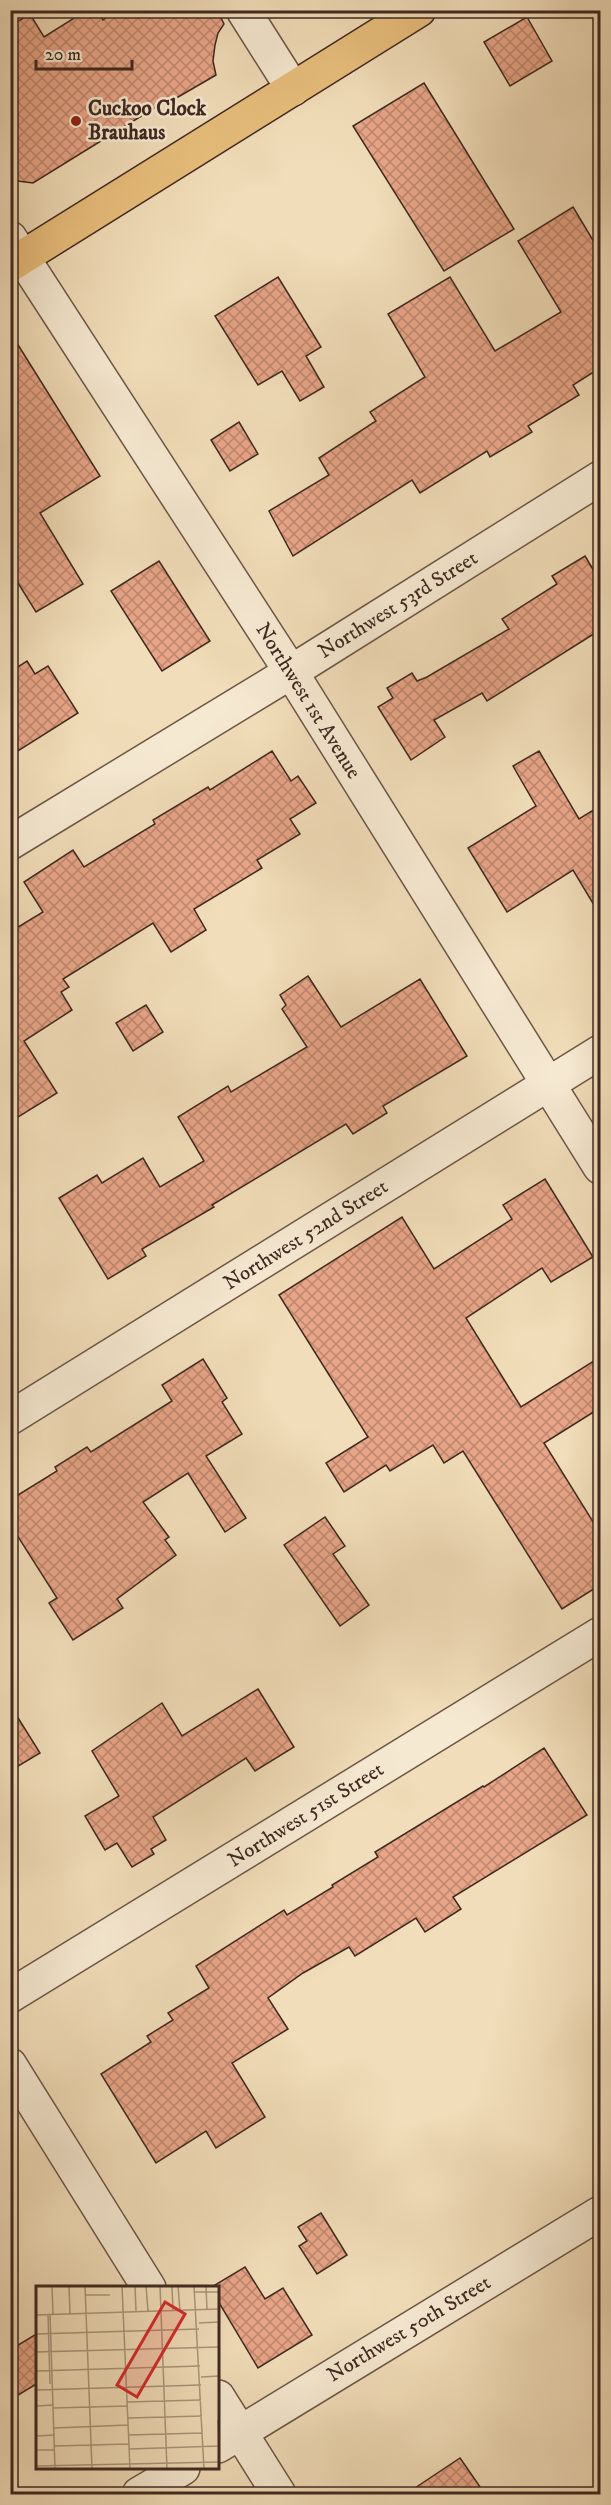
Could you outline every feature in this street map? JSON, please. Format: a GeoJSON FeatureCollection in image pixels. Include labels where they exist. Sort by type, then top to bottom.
{"type":"FeatureCollection","features":[{"type":"Feature","properties":{"kind":"main road"},"geometry":{"type":"LineString","coordinates":[[14,253],[292,89],[419,10]]}},
{"type":"Feature","properties":{"kind":"street"},"geometry":{"type":"LineString","coordinates":[[243,10],[292,89]]}},
{"type":"Feature","properties":{"kind":"street","name":"Northwest 1st Avenue"},"geometry":{"type":"LineString","coordinates":[[14,253],[291,672],[600,1167]]}},
{"type":"Feature","properties":{"kind":"street","name":"Northwest 53rd Street"},"geometry":{"type":"LineString","coordinates":[[10,843],[291,672],[600,478]]}},
{"type":"Feature","properties":{"kind":"street","name":"Northwest 52nd Street"},"geometry":{"type":"LineString","coordinates":[[10,1418],[600,1052]]}},
{"type":"Feature","properties":{"kind":"street","name":"Northwest 51st Street"},"geometry":{"type":"LineString","coordinates":[[10,1996],[600,1634]]}},
{"type":"Feature","properties":{"kind":"street"},"geometry":{"type":"LineString","coordinates":[[10,2065],[148,2286]]}},
{"type":"Feature","properties":{"kind":"street","name":"Northwest 50th Street"},"geometry":{"type":"LineString","coordinates":[[229,2440],[600,2213]]}},
{"type":"Feature","properties":{"kind":"street"},"geometry":{"type":"LineString","coordinates":[[219,2401],[229,2440],[279,2494]]}},
{"type":"Feature","properties":{"kind":"street"},"geometry":{"type":"LineString","coordinates":[[140,2494],[181,2469]]}},
{"type":"Feature","properties":{"kind":"building"},"geometry":{"type":"Polygon","coordinates":[[[87,10],[97,10],[103,20],[118,10],[217,10],[224,24],[218,33],[215,45],[213,61],[216,75],[166,104],[164,102],[33,183],[10,180],[10,26],[30,14],[44,37],[87,10]]]}},
{"type":"Feature","properties":{"kind":"building"},"geometry":{"type":"Polygon","coordinates":[[[527,17],[552,61],[510,86],[484,42],[527,17]]]}},
{"type":"Feature","properties":{"kind":"building"},"geometry":{"type":"Polygon","coordinates":[[[424,83],[514,229],[444,271],[353,126],[424,83]]]}},
{"type":"Feature","properties":{"kind":"building"},"geometry":{"type":"Polygon","coordinates":[[[573,207],[600,252],[600,368],[573,385],[579,395],[528,426],[532,432],[490,457],[487,451],[420,493],[412,480],[293,556],[269,511],[329,475],[319,458],[376,421],[370,412],[425,377],[388,314],[450,277],[495,351],[561,312],[518,241],[573,207]]]}},
{"type":"Feature","properties":{"kind":"building"},"geometry":{"type":"Polygon","coordinates":[[[278,277],[321,347],[306,356],[324,387],[300,401],[282,371],[258,385],[215,316],[278,277]]]}},
{"type":"Feature","properties":{"kind":"building"},"geometry":{"type":"Polygon","coordinates":[[[10,332],[100,476],[40,513],[83,584],[36,612],[10,570],[10,332]]]}},
{"type":"Feature","properties":{"kind":"building"},"geometry":{"type":"Polygon","coordinates":[[[239,422],[258,454],[230,471],[211,440],[239,422]]]}},
{"type":"Feature","properties":{"kind":"building"},"geometry":{"type":"Polygon","coordinates":[[[585,556],[600,581],[600,630],[487,701],[482,693],[434,720],[445,737],[411,760],[378,707],[393,698],[387,688],[412,673],[417,681],[427,677],[509,629],[502,619],[557,584],[552,576],[585,556]]]}},
{"type":"Feature","properties":{"kind":"building"},"geometry":{"type":"Polygon","coordinates":[[[159,561],[210,641],[162,671],[111,591],[159,561]]]}},
{"type":"Feature","properties":{"kind":"building"},"geometry":{"type":"Polygon","coordinates":[[[27,661],[35,674],[48,666],[78,713],[10,756],[10,672],[27,661]]]}},
{"type":"Feature","properties":{"kind":"building"},"geometry":{"type":"Polygon","coordinates":[[[272,751],[291,781],[298,776],[316,803],[290,819],[300,834],[257,860],[262,868],[194,909],[206,930],[171,952],[153,923],[63,979],[69,987],[61,992],[72,1010],[24,1041],[57,1093],[10,1122],[10,932],[43,912],[24,882],[73,850],[84,867],[155,824],[153,820],[208,787],[210,790],[272,751]]]}},
{"type":"Feature","properties":{"kind":"building"},"geometry":{"type":"Polygon","coordinates":[[[539,751],[579,819],[600,806],[600,915],[573,870],[507,912],[468,848],[536,806],[513,766],[539,751]]]}},
{"type":"Feature","properties":{"kind":"building"},"geometry":{"type":"Polygon","coordinates":[[[308,976],[341,1027],[420,979],[467,1056],[383,1106],[387,1113],[353,1134],[346,1124],[212,1205],[214,1207],[142,1249],[146,1256],[108,1279],[59,1198],[97,1175],[102,1183],[143,1158],[160,1187],[204,1161],[178,1117],[228,1086],[231,1092],[307,1047],[282,1009],[286,1005],[280,995],[308,976]]]}},
{"type":"Feature","properties":{"kind":"building"},"geometry":{"type":"Polygon","coordinates":[[[146,1005],[163,1032],[133,1051],[116,1023],[146,1005]]]}},
{"type":"Feature","properties":{"kind":"building"},"geometry":{"type":"Polygon","coordinates":[[[545,1179],[593,1257],[551,1282],[542,1268],[466,1318],[521,1407],[600,1357],[600,1408],[544,1443],[600,1533],[600,1585],[562,1609],[463,1451],[444,1463],[433,1445],[390,1471],[386,1465],[344,1492],[326,1463],[368,1437],[279,1295],[402,1217],[434,1269],[512,1219],[503,1205],[545,1179]]]}},
{"type":"Feature","properties":{"kind":"building"},"geometry":{"type":"Polygon","coordinates":[[[203,1359],[227,1398],[222,1402],[242,1434],[206,1456],[246,1518],[225,1532],[188,1473],[143,1502],[169,1537],[165,1540],[176,1555],[117,1599],[123,1608],[73,1640],[49,1603],[57,1598],[10,1524],[10,1500],[57,1471],[55,1467],[87,1447],[91,1452],[172,1401],[162,1385],[203,1359]]]}},
{"type":"Feature","properties":{"kind":"building"},"geometry":{"type":"Polygon","coordinates":[[[325,1517],[345,1546],[333,1554],[369,1605],[340,1626],[284,1545],[325,1517]]]}},
{"type":"Feature","properties":{"kind":"building"},"geometry":{"type":"Polygon","coordinates":[[[258,1689],[294,1747],[255,1771],[246,1758],[153,1817],[166,1840],[151,1849],[154,1854],[132,1867],[117,1843],[105,1850],[85,1816],[119,1796],[92,1751],[162,1703],[182,1736],[258,1689]]]}},
{"type":"Feature","properties":{"kind":"building"},"geometry":{"type":"Polygon","coordinates":[[[10,1705],[40,1753],[10,1771],[10,1705]]]}},
{"type":"Feature","properties":{"kind":"building"},"geometry":{"type":"Polygon","coordinates":[[[544,1748],[587,1815],[453,1897],[461,1909],[425,1932],[416,1918],[355,1956],[349,1947],[303,1973],[268,1998],[288,2029],[232,2063],[265,2117],[216,2148],[206,2131],[156,2163],[101,2074],[151,2042],[147,2036],[173,2020],[168,2013],[209,1988],[196,1966],[284,1910],[287,1915],[333,1887],[332,1885],[378,1857],[375,1852],[544,1748]]]}},
{"type":"Feature","properties":{"kind":"building"},"geometry":{"type":"Polygon","coordinates":[[[321,2213],[347,2255],[317,2274],[299,2246],[307,2241],[298,2227],[321,2213]]]}},
{"type":"Feature","properties":{"kind":"building"},"geometry":{"type":"Polygon","coordinates":[[[245,2267],[265,2299],[283,2288],[312,2335],[258,2368],[219,2303],[219,2286],[213,2286],[245,2267]]]}},
{"type":"Feature","properties":{"kind":"building"},"geometry":{"type":"Polygon","coordinates":[[[36,2334],[36,2384],[10,2400],[10,2350],[36,2334]]]}},
{"type":"Feature","properties":{"kind":"building"},"geometry":{"type":"Polygon","coordinates":[[[460,2458],[485,2494],[406,2494],[460,2458]]]}},
{"type":"Feature","properties":{"kind":"place","name":"Cuckoo Clock Brauhaus"},"geometry":{"type":"Point","coordinates":[76,121]}}]}
